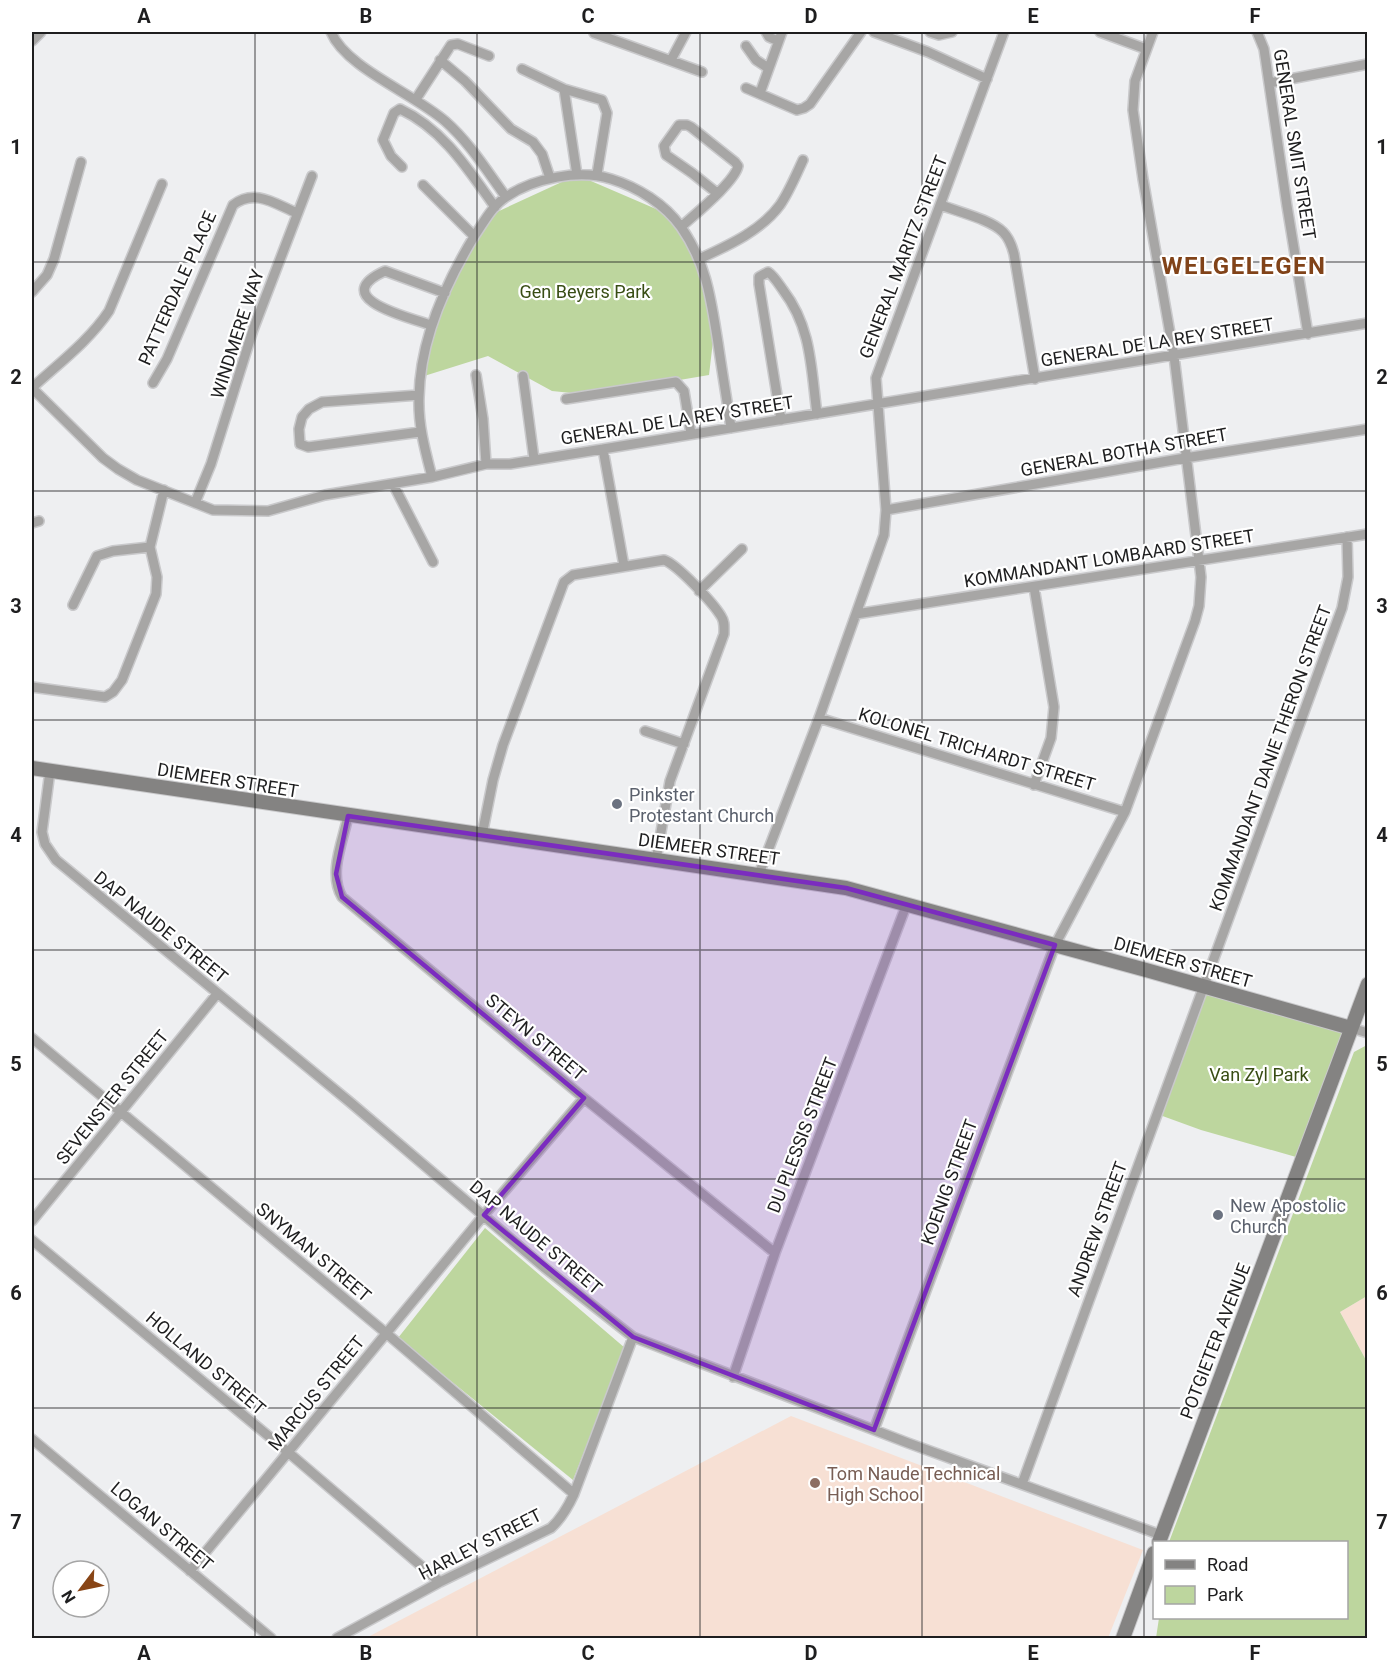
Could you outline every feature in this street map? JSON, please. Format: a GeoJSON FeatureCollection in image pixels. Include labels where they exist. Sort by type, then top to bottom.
{"type":"FeatureCollection","features":[{"type":"Feature","properties":{"kind":"street"},"geometry":{"type":"LineString","coordinates":[[32,41],[41,32]]}},
{"type":"Feature","properties":{"kind":"street"},"geometry":{"type":"LineString","coordinates":[[331,32],[348,57],[416,99],[463,138],[506,197]]}},
{"type":"Feature","properties":{"kind":"street"},"geometry":{"type":"LineString","coordinates":[[671,60],[686,32]]}},
{"type":"Feature","properties":{"kind":"street"},"geometry":{"type":"LineString","coordinates":[[766,32],[769,37],[778,41]]}},
{"type":"Feature","properties":{"kind":"street"},"geometry":{"type":"LineString","coordinates":[[760,93],[782,32]]}},
{"type":"Feature","properties":{"kind":"street"},"geometry":{"type":"LineString","coordinates":[[746,88],[795,109],[804,108],[810,104],[861,32]]}},
{"type":"Feature","properties":{"kind":"street"},"geometry":{"type":"LineString","coordinates":[[874,32],[897,36],[987,78]]}},
{"type":"Feature","properties":{"kind":"street"},"geometry":{"type":"LineString","coordinates":[[930,32],[939,35],[951,32]]}},
{"type":"Feature","properties":{"kind":"street","name":"GENERAL MARITZ STREET"},"geometry":{"type":"LineString","coordinates":[[759,874],[819,718],[882,543],[886,510],[875,386],[878,370],[1004,32]]}},
{"type":"Feature","properties":{"kind":"street"},"geometry":{"type":"LineString","coordinates":[[1100,32],[1146,50]]}},
{"type":"Feature","properties":{"kind":"street","name":"KOENIG STREET"},"geometry":{"type":"LineString","coordinates":[[874,1430],[1055,945],[1125,812],[1195,621],[1200,591],[1199,559],[1174,356],[1133,110],[1135,81],[1153,32]]}},
{"type":"Feature","properties":{"kind":"street","name":"GENERAL SMIT STREET"},"geometry":{"type":"LineString","coordinates":[[1257,32],[1264,49],[1308,334]]}},
{"type":"Feature","properties":{"kind":"street"},"geometry":{"type":"LineString","coordinates":[[594,33],[702,72]]}},
{"type":"Feature","properties":{"kind":"street"},"geometry":{"type":"LineString","coordinates":[[416,99],[440,60],[454,44],[489,56]]}},
{"type":"Feature","properties":{"kind":"street"},"geometry":{"type":"LineString","coordinates":[[746,46],[756,60],[768,68]]}},
{"type":"Feature","properties":{"kind":"street"},"geometry":{"type":"LineString","coordinates":[[440,60],[465,81],[511,129],[533,142],[542,154],[550,178]]}},
{"type":"Feature","properties":{"kind":"street"},"geometry":{"type":"LineString","coordinates":[[1269,83],[1368,64]]}},
{"type":"Feature","properties":{"kind":"street"},"geometry":{"type":"LineString","coordinates":[[522,69],[564,89],[599,99],[606,106],[607,113],[597,174]]}},
{"type":"Feature","properties":{"kind":"street"},"geometry":{"type":"LineString","coordinates":[[564,89],[577,175]]}},
{"type":"Feature","properties":{"kind":"street"},"geometry":{"type":"LineString","coordinates":[[402,167],[391,156],[383,140],[394,113],[400,109],[421,120],[455,152],[495,207]]}},
{"type":"Feature","properties":{"kind":"street"},"geometry":{"type":"LineString","coordinates":[[681,227],[717,193],[736,173],[737,164],[691,127],[679,125],[664,146],[666,155],[717,193]]}},
{"type":"Feature","properties":{"kind":"street"},"geometry":{"type":"LineString","coordinates":[[699,260],[749,232],[772,214],[787,193],[803,160]]}},
{"type":"Feature","properties":{"kind":"street"},"geometry":{"type":"LineString","coordinates":[[32,292],[47,275],[54,259],[81,162]]}},
{"type":"Feature","properties":{"kind":"street"},"geometry":{"type":"LineString","coordinates":[[432,477],[420,432],[418,395],[431,325],[455,268],[495,207],[506,197],[550,178],[597,174],[617,181],[642,193],[670,215],[681,227],[699,260],[708,284],[731,428]]}},
{"type":"Feature","properties":{"kind":"street","name":"WINDMERE WAY"},"geometry":{"type":"LineString","coordinates":[[195,503],[211,464],[253,330],[312,176]]}},
{"type":"Feature","properties":{"kind":"street"},"geometry":{"type":"LineString","coordinates":[[32,388],[94,330],[108,311],[162,184]]}},
{"type":"Feature","properties":{"kind":"street"},"geometry":{"type":"LineString","coordinates":[[423,185],[474,236]]}},
{"type":"Feature","properties":{"kind":"street","name":"PATTERDALE PLACE"},"geometry":{"type":"LineString","coordinates":[[153,383],[167,359],[233,205],[240,199],[256,196],[297,213]]}},
{"type":"Feature","properties":{"kind":"street"},"geometry":{"type":"LineString","coordinates":[[941,205],[989,223],[1001,230],[1008,238],[1014,254],[1035,379]]}},
{"type":"Feature","properties":{"kind":"street"},"geometry":{"type":"LineString","coordinates":[[431,325],[375,306],[367,297],[365,289],[371,279],[385,271],[445,293]]}},
{"type":"Feature","properties":{"kind":"street"},"geometry":{"type":"LineString","coordinates":[[781,420],[759,281],[760,276],[768,272],[795,306],[803,325],[807,338],[817,414]]}},
{"type":"Feature","properties":{"kind":"street","name":"GENERAL DE LA REY STREET"},"geometry":{"type":"LineString","coordinates":[[32,388],[103,458],[137,480],[213,510],[268,511],[325,495],[432,477],[486,465],[510,464],[1368,323]]}},
{"type":"Feature","properties":{"kind":"street"},"geometry":{"type":"LineString","coordinates":[[476,375],[483,419],[486,465]]}},
{"type":"Feature","properties":{"kind":"street"},"geometry":{"type":"LineString","coordinates":[[523,376],[534,459]]}},
{"type":"Feature","properties":{"kind":"street"},"geometry":{"type":"LineString","coordinates":[[566,399],[676,382],[684,390],[691,434]]}},
{"type":"Feature","properties":{"kind":"street"},"geometry":{"type":"LineString","coordinates":[[418,395],[322,402],[304,414],[299,429],[300,444],[308,447],[420,432]]}},
{"type":"Feature","properties":{"kind":"street","name":"GENERAL BOTHA STREET"},"geometry":{"type":"LineString","coordinates":[[886,510],[1368,429]]}},
{"type":"Feature","properties":{"kind":"street"},"geometry":{"type":"LineString","coordinates":[[603,449],[624,566]]}},
{"type":"Feature","properties":{"kind":"street"},"geometry":{"type":"LineString","coordinates":[[393,484],[433,562]]}},
{"type":"Feature","properties":{"kind":"street"},"geometry":{"type":"LineString","coordinates":[[32,687],[100,697],[113,692],[122,680],[156,594],[156,577],[150,547],[164,490]]}},
{"type":"Feature","properties":{"kind":"street","name":"KOMMANDANT LOMBAARD STREET"},"geometry":{"type":"LineString","coordinates":[[856,614],[1368,534]]}},
{"type":"Feature","properties":{"kind":"street","name":"KOMMANDANT DANIE THERON STREET"},"geometry":{"type":"LineString","coordinates":[[1204,986],[1342,608],[1348,577],[1347,537]]}},
{"type":"Feature","properties":{"kind":"street"},"geometry":{"type":"LineString","coordinates":[[73,605],[97,556],[113,551],[150,547]]}},
{"type":"Feature","properties":{"kind":"street"},"geometry":{"type":"LineString","coordinates":[[699,591],[742,549]]}},
{"type":"Feature","properties":{"kind":"street"},"geometry":{"type":"LineString","coordinates":[[482,835],[503,745],[561,586],[573,574],[664,560],[685,575],[720,614],[724,623],[724,634],[669,788],[656,860]]}},
{"type":"Feature","properties":{"kind":"street"},"geometry":{"type":"LineString","coordinates":[[1034,587],[1054,706],[1051,738],[1034,784]]}},
{"type":"Feature","properties":{"kind":"street","name":"KOLONEL TRICHARDT STREET"},"geometry":{"type":"LineString","coordinates":[[819,718],[1125,812]]}},
{"type":"Feature","properties":{"kind":"street"},"geometry":{"type":"LineString","coordinates":[[645,731],[684,744]]}},
{"type":"Feature","properties":{"kind":"street","name":"DIEMEER STREET"},"geometry":{"type":"LineString","coordinates":[[32,768],[277,800],[348,816],[852,889],[906,906],[1055,945],[1368,1033]]}},
{"type":"Feature","properties":{"kind":"street","name":"DAP NAUDE STREET"},"geometry":{"type":"LineString","coordinates":[[50,771],[42,832],[49,851],[83,884],[545,1268],[633,1337],[733,1377],[1022,1484],[1160,1539]]}},
{"type":"Feature","properties":{"kind":"street","name":"STEYN STREET"},"geometry":{"type":"LineString","coordinates":[[348,816],[336,874],[338,890],[342,897],[775,1253]]}},
{"type":"Feature","properties":{"kind":"street","name":"DU PLESSIS STREET"},"geometry":{"type":"LineString","coordinates":[[733,1377],[775,1253],[906,906]]}},
{"type":"Feature","properties":{"kind":"street","name":"POTGIETER AVENUE"},"geometry":{"type":"LineString","coordinates":[[1160,1539],[1368,984]]}},
{"type":"Feature","properties":{"kind":"street","name":"ANDREW STREET"},"geometry":{"type":"LineString","coordinates":[[1022,1484],[1204,986]]}},
{"type":"Feature","properties":{"kind":"street","name":"SEVENSTER STREET"},"geometry":{"type":"LineString","coordinates":[[32,1221],[217,994]]}},
{"type":"Feature","properties":{"kind":"street","name":"SNYMAN STREET"},"geometry":{"type":"LineString","coordinates":[[32,1038],[574,1494]]}},
{"type":"Feature","properties":{"kind":"street","name":"MARCUS STREET"},"geometry":{"type":"LineString","coordinates":[[190,1571],[484,1215],[584,1098]]}},
{"type":"Feature","properties":{"kind":"street","name":"HOLLAND STREET"},"geometry":{"type":"LineString","coordinates":[[32,1240],[289,1453],[440,1582]]}},
{"type":"Feature","properties":{"kind":"street","name":"HARLEY STREET"},"geometry":{"type":"LineString","coordinates":[[337,1638],[440,1582],[551,1528],[566,1510],[574,1494],[633,1337]]}},
{"type":"Feature","properties":{"kind":"street","name":"LOGAN STREET"},"geometry":{"type":"LineString","coordinates":[[32,1439],[271,1638]]}},
{"type":"Feature","properties":{"kind":"street"},"geometry":{"type":"LineString","coordinates":[[1123,1638],[1153,1558]]}},
{"type":"Feature","properties":{"kind":"highlighted area"},"geometry":{"type":"Polygon","coordinates":[[[348,816],[846,888],[1055,945],[874,1430],[633,1337],[484,1215],[584,1098],[342,897],[336,874],[348,816]]]}},
{"type":"Feature","properties":{"kind":"shaded area"},"geometry":{"type":"Polygon","coordinates":[[[1367,1296],[1367,1362],[1340,1312],[1367,1296]]]}},
{"type":"Feature","properties":{"kind":"shaded area","name":"Tom Naude Technical High School"},"geometry":{"type":"Polygon","coordinates":[[[791,1416],[1143,1550],[1108,1638],[366,1638],[791,1416]]]}},
{"type":"Feature","properties":{"kind":"green space","name":"Gen Beyers Park"},"geometry":{"type":"Polygon","coordinates":[[[577,175],[670,215],[704,271],[715,324],[709,375],[591,395],[552,391],[488,356],[421,377],[451,278],[486,217],[577,175]]]}},
{"type":"Feature","properties":{"kind":"green space","name":"Van Zyl Park"},"geometry":{"type":"Polygon","coordinates":[[[1205,986],[1351,1028],[1303,1159],[1201,1130],[1157,1114],[1205,986]]]}},
{"type":"Feature","properties":{"kind":"green space"},"geometry":{"type":"Polygon","coordinates":[[[1367,1045],[1367,1296],[1340,1312],[1367,1362],[1367,1638],[1156,1638],[1159,1619],[1348,1619],[1348,1541],[1169,1541],[1354,1052],[1367,1045]]]}},
{"type":"Feature","properties":{"kind":"green space"},"geometry":{"type":"Polygon","coordinates":[[[485,1228],[625,1348],[573,1480],[398,1338],[485,1228]]]}},
{"type":"Feature","properties":{"kind":"place","name":"Pinkster Protestant Church"},"geometry":{"type":"Point","coordinates":[617,804]}},
{"type":"Feature","properties":{"kind":"place","name":"New Apostolic Church"},"geometry":{"type":"Point","coordinates":[1218,1215]}},
{"type":"Feature","properties":{"kind":"place","name":"Tom Naude Technical High School"},"geometry":{"type":"Point","coordinates":[815,1483]}},
{"type":"Feature","properties":{"kind":"district","name":"WELGELEGEN"},"geometry":{"type":"Point","coordinates":[1244,266]}}]}
